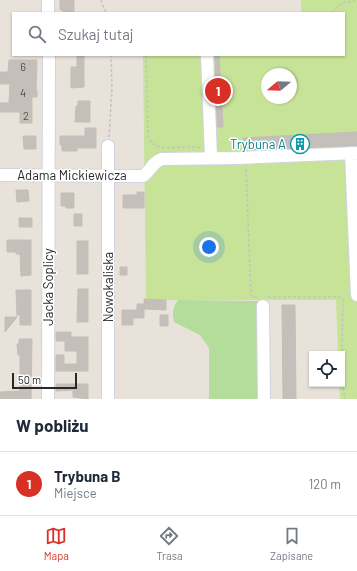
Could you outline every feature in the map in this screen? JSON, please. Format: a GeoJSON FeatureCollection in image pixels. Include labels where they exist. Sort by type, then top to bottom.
{"type":"FeatureCollection","features":[{"type":"Feature","properties":{"kind":"street"},"geometry":{"type":"LineString","coordinates":[[48,0],[48,12]]}},
{"type":"Feature","properties":{"kind":"street","name":"Jacka Soplicy"},"geometry":{"type":"LineString","coordinates":[[48,399],[49,56]]}},
{"type":"Feature","properties":{"kind":"street"},"geometry":{"type":"LineString","coordinates":[[207,56],[211,155],[354,153],[357,295]]}},
{"type":"Feature","properties":{"kind":"street","name":"Nowokaliska"},"geometry":{"type":"LineString","coordinates":[[108,146],[108,399]]}},
{"type":"Feature","properties":{"kind":"street","name":"Adama Mickiewicza"},"geometry":{"type":"LineString","coordinates":[[0,175],[143,176],[149,172],[155,162],[162,159],[211,155]]}},
{"type":"Feature","properties":{"kind":"street"},"geometry":{"type":"LineString","coordinates":[[263,306],[264,399]]}},
{"type":"Feature","properties":{"kind":"path"},"geometry":{"type":"LineString","coordinates":[[101,0],[106,12]]}},
{"type":"Feature","properties":{"kind":"path"},"geometry":{"type":"LineString","coordinates":[[333,12],[341,3],[357,1]]}},
{"type":"Feature","properties":{"kind":"path"},"geometry":{"type":"LineString","coordinates":[[108,146],[112,88],[111,56]]}},
{"type":"Feature","properties":{"kind":"path"},"geometry":{"type":"LineString","coordinates":[[146,56],[148,137],[151,143],[158,147],[166,148],[194,146],[201,148],[211,155]]}},
{"type":"Feature","properties":{"kind":"path"},"geometry":{"type":"LineString","coordinates":[[246,169],[251,294],[254,297],[340,297],[343,300],[342,347],[344,360],[342,380],[345,399]]}},
{"type":"Feature","properties":{"kind":"green space"},"geometry":{"type":"Polygon","coordinates":[[[301,0],[357,0],[357,399],[340,399],[339,387],[345,387],[345,351],[338,351],[336,300],[146,300],[143,56],[345,56],[345,12],[301,12],[301,0]]]}},
{"type":"Feature","properties":{"kind":"green space"},"geometry":{"type":"Polygon","coordinates":[[[178,300],[258,301],[259,399],[209,399],[209,348],[200,335],[174,322],[173,310],[178,300]]]}},
{"type":"Feature","properties":{"kind":"building"},"geometry":{"type":"Polygon","coordinates":[[[60,0],[74,0],[74,12],[63,12],[63,10],[60,10],[60,0]]]}},
{"type":"Feature","properties":{"kind":"building"},"geometry":{"type":"Polygon","coordinates":[[[77,56],[84,56],[84,87],[71,88],[71,67],[77,67],[77,56]]]}},
{"type":"Feature","properties":{"kind":"building"},"geometry":{"type":"Polygon","coordinates":[[[215,56],[219,56],[223,127],[217,127],[215,56]]]}},
{"type":"Feature","properties":{"kind":"building"},"geometry":{"type":"Polygon","coordinates":[[[9,60],[37,60],[37,97],[32,97],[32,123],[20,123],[20,112],[0,112],[0,103],[9,103],[10,84],[0,84],[0,72],[8,72],[9,60]]]}},
{"type":"Feature","properties":{"kind":"building"},"geometry":{"type":"Polygon","coordinates":[[[78,101],[90,101],[90,122],[75,122],[76,106],[78,106],[78,101]]]}},
{"type":"Feature","properties":{"kind":"building"},"geometry":{"type":"Polygon","coordinates":[[[85,128],[96,128],[96,148],[77,148],[77,151],[62,151],[60,136],[85,136],[85,128]]]}},
{"type":"Feature","properties":{"kind":"building","name":"Trybuna A"},"geometry":{"type":"Polygon","coordinates":[[[357,132],[357,146],[244,150],[243,138],[357,132]]]}},
{"type":"Feature","properties":{"kind":"building"},"geometry":{"type":"Polygon","coordinates":[[[23,136],[36,136],[36,149],[24,149],[23,136]]]}},
{"type":"Feature","properties":{"kind":"building"},"geometry":{"type":"Polygon","coordinates":[[[16,190],[28,190],[29,201],[17,202],[16,190]]]}},
{"type":"Feature","properties":{"kind":"building"},"geometry":{"type":"Polygon","coordinates":[[[137,192],[144,192],[144,208],[123,208],[123,195],[137,195],[137,192]]]}},
{"type":"Feature","properties":{"kind":"building"},"geometry":{"type":"Polygon","coordinates":[[[61,193],[74,193],[74,208],[66,208],[66,206],[61,206],[61,193]]]}},
{"type":"Feature","properties":{"kind":"building"},"geometry":{"type":"Polygon","coordinates":[[[74,214],[82,214],[82,226],[74,226],[74,214]]]}},
{"type":"Feature","properties":{"kind":"building"},"geometry":{"type":"Polygon","coordinates":[[[19,218],[32,218],[32,227],[19,227],[19,218]]]}},
{"type":"Feature","properties":{"kind":"building"},"geometry":{"type":"Polygon","coordinates":[[[7,240],[31,240],[31,275],[21,276],[20,254],[16,254],[16,252],[7,252],[7,240]]]}},
{"type":"Feature","properties":{"kind":"building"},"geometry":{"type":"Polygon","coordinates":[[[77,241],[88,241],[88,274],[77,274],[77,241]]]}},
{"type":"Feature","properties":{"kind":"building"},"geometry":{"type":"Polygon","coordinates":[[[120,267],[127,267],[127,275],[120,275],[120,267]]]}},
{"type":"Feature","properties":{"kind":"building"},"geometry":{"type":"Polygon","coordinates":[[[78,289],[88,289],[88,322],[77,322],[78,289]]]}},
{"type":"Feature","properties":{"kind":"building"},"geometry":{"type":"Polygon","coordinates":[[[16,290],[31,290],[31,325],[20,325],[20,314],[17,316],[16,290]]]}},
{"type":"Feature","properties":{"kind":"building"},"geometry":{"type":"Polygon","coordinates":[[[144,299],[166,300],[166,310],[144,309],[144,299]]]}},
{"type":"Feature","properties":{"kind":"building"},"geometry":{"type":"Polygon","coordinates":[[[137,304],[144,304],[144,318],[133,318],[133,325],[122,325],[122,310],[137,310],[137,304]]]}},
{"type":"Feature","properties":{"kind":"building"},"geometry":{"type":"Polygon","coordinates":[[[282,305],[295,305],[296,399],[283,399],[282,305]]]}},
{"type":"Feature","properties":{"kind":"building"},"geometry":{"type":"Polygon","coordinates":[[[160,315],[168,315],[168,326],[160,326],[160,315]]]}},
{"type":"Feature","properties":{"kind":"building"},"geometry":{"type":"Polygon","coordinates":[[[5,317],[17,317],[5,332],[5,317]]]}},
{"type":"Feature","properties":{"kind":"building"},"geometry":{"type":"Polygon","coordinates":[[[56,332],[71,332],[71,337],[88,337],[88,371],[56,371],[56,355],[64,355],[64,364],[77,364],[77,351],[65,351],[65,341],[56,341],[56,332]]]}},
{"type":"Feature","properties":{"kind":"building"},"geometry":{"type":"Polygon","coordinates":[[[19,339],[32,339],[31,399],[0,399],[0,392],[20,391],[20,355],[18,355],[17,344],[19,344],[19,339]]]}},
{"type":"Feature","properties":{"kind":"building"},"geometry":{"type":"Polygon","coordinates":[[[56,384],[88,384],[88,399],[73,397],[73,390],[56,391],[56,384]]]}},
{"type":"Feature","properties":{"kind":"place","name":"Trybuna B"},"geometry":{"type":"Point","coordinates":[218,91]}},
{"type":"Feature","properties":{"kind":"place","name":"Trybuna A"},"geometry":{"type":"Point","coordinates":[300,144]}}]}
